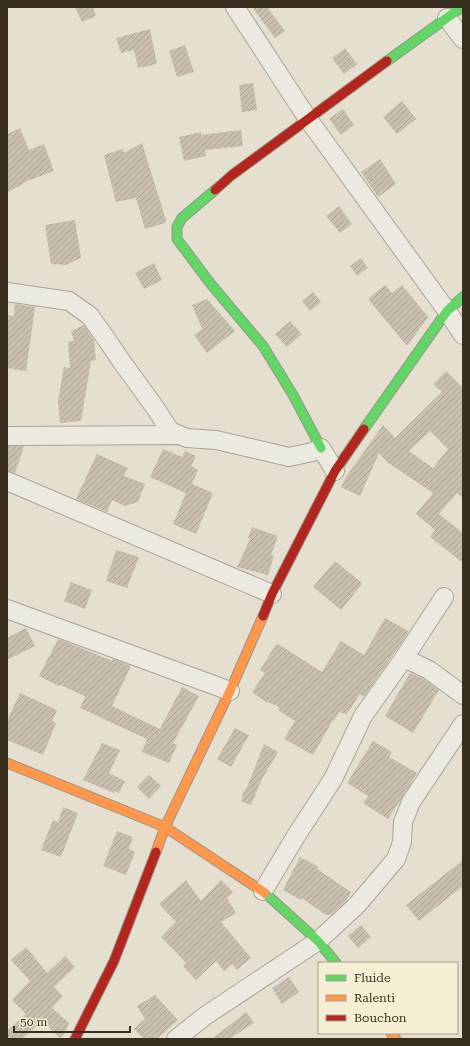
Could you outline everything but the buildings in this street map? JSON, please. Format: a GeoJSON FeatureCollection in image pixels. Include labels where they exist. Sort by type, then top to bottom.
{"type":"FeatureCollection","features":[{"type":"Feature","properties":{"kind":"street"},"geometry":{"type":"LineString","coordinates":[[235,7],[308,119],[463,335]]}},
{"type":"Feature","properties":{"kind":"street"},"geometry":{"type":"LineString","coordinates":[[335,471],[293,395],[262,346],[210,283],[177,239],[176,227],[182,218],[232,175],[462,7]]}},
{"type":"Feature","properties":{"kind":"street"},"geometry":{"type":"LineString","coordinates":[[447,18],[463,39]]}},
{"type":"Feature","properties":{"kind":"street"},"geometry":{"type":"LineString","coordinates":[[7,292],[69,301],[90,316],[156,409],[170,432],[188,438],[216,440],[289,457],[312,452],[321,448]]}},
{"type":"Feature","properties":{"kind":"street"},"geometry":{"type":"LineString","coordinates":[[75,1039],[114,961],[165,827],[230,691],[272,594],[335,471],[447,311],[463,297]]}},
{"type":"Feature","properties":{"kind":"street"},"geometry":{"type":"LineString","coordinates":[[7,436],[178,435]]}},
{"type":"Feature","properties":{"kind":"street"},"geometry":{"type":"LineString","coordinates":[[7,481],[272,594]]}},
{"type":"Feature","properties":{"kind":"street"},"geometry":{"type":"LineString","coordinates":[[264,892],[296,836],[333,779],[363,716],[404,658],[444,596]]}},
{"type":"Feature","properties":{"kind":"street"},"geometry":{"type":"LineString","coordinates":[[7,609],[230,691]]}},
{"type":"Feature","properties":{"kind":"street"},"geometry":{"type":"LineString","coordinates":[[404,658],[429,670],[463,694]]}},
{"type":"Feature","properties":{"kind":"street"},"geometry":{"type":"LineString","coordinates":[[176,1039],[205,1016],[318,941],[357,905],[396,859],[402,842],[403,822],[411,802],[463,724]]}},
{"type":"Feature","properties":{"kind":"street"},"geometry":{"type":"LineString","coordinates":[[7,763],[165,827],[264,892],[318,941],[335,962]]}},
{"type":"Feature","properties":{"kind":"traffic: fast"},"geometry":{"type":"LineString","coordinates":[[387,61],[462,7]]}},
{"type":"Feature","properties":{"kind":"traffic: fast"},"geometry":{"type":"LineString","coordinates":[[215,190],[182,218],[177,227],[177,239],[210,283],[263,346],[293,395],[321,448]]}},
{"type":"Feature","properties":{"kind":"traffic: fast"},"geometry":{"type":"LineString","coordinates":[[364,429],[447,311],[463,297]]}},
{"type":"Feature","properties":{"kind":"traffic: fast"},"geometry":{"type":"LineString","coordinates":[[265,893],[318,941],[335,962]]}},
{"type":"Feature","properties":{"kind":"traffic: slow"},"geometry":{"type":"LineString","coordinates":[[156,852],[165,827],[230,691],[263,616]]}},
{"type":"Feature","properties":{"kind":"traffic: slow"},"geometry":{"type":"LineString","coordinates":[[7,763],[165,827],[265,893]]}},
{"type":"Feature","properties":{"kind":"traffic: slow"},"geometry":{"type":"LineString","coordinates":[[392,1034],[396,1039]]}},
{"type":"Feature","properties":{"kind":"traffic: jam"},"geometry":{"type":"LineString","coordinates":[[215,190],[232,175],[387,61]]}},
{"type":"Feature","properties":{"kind":"traffic: jam"},"geometry":{"type":"LineString","coordinates":[[263,616],[272,594],[335,471],[364,429]]}},
{"type":"Feature","properties":{"kind":"traffic: jam"},"geometry":{"type":"LineString","coordinates":[[75,1039],[114,961],[156,852]]}}]}
